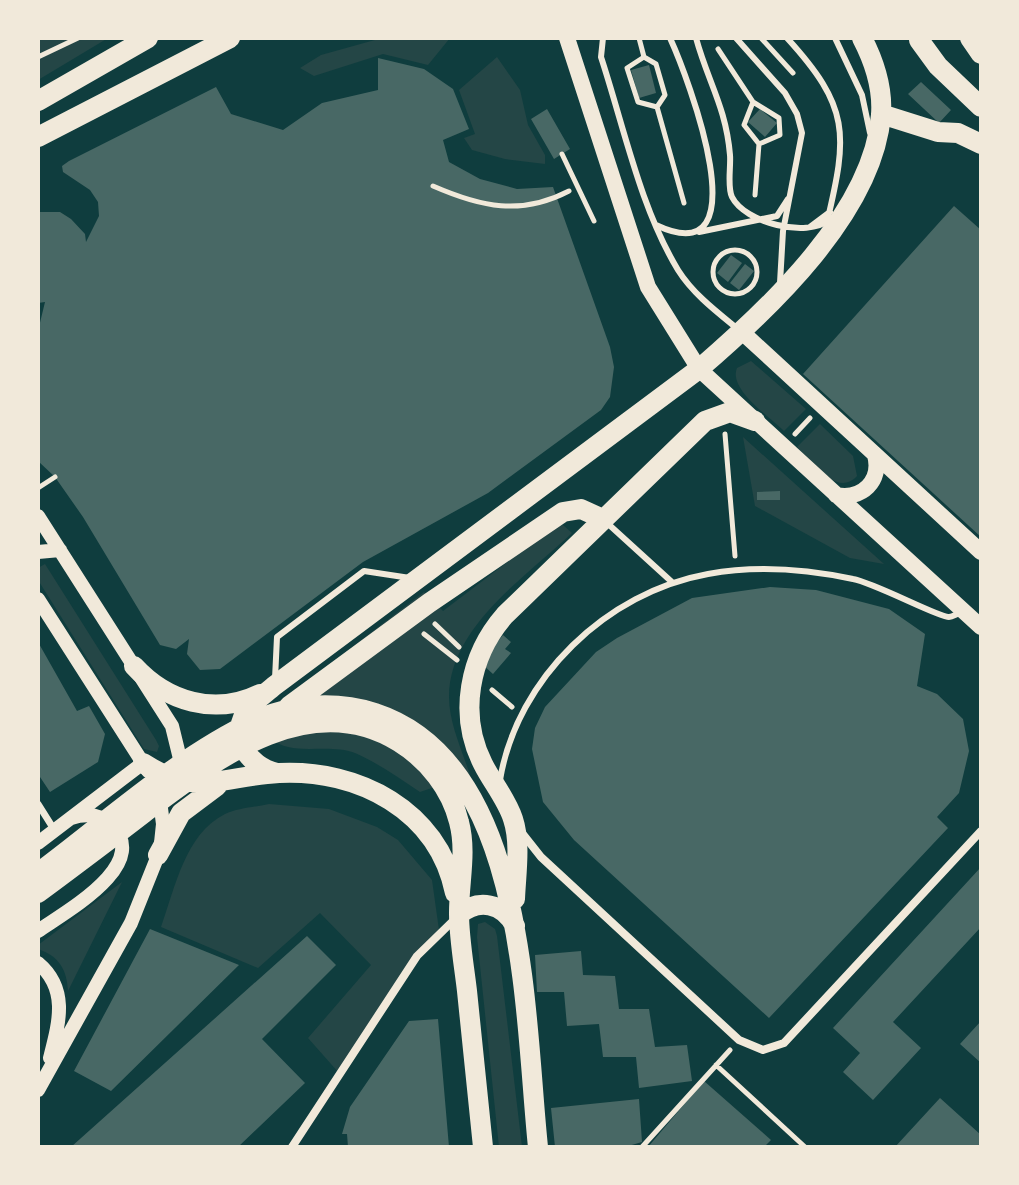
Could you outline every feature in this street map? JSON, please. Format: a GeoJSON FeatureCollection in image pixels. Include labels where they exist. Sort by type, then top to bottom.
{"type":"FeatureCollection","features":[{"type":"Feature","properties":{"kind":"main road"},"geometry":{"type":"LineString","coordinates":[[38,101],[148,38]]}},
{"type":"Feature","properties":{"kind":"main road"},"geometry":{"type":"LineString","coordinates":[[38,137],[230,38]]}},
{"type":"Feature","properties":{"kind":"main road"},"geometry":{"type":"LineString","coordinates":[[567,38],[648,287],[699,369],[981,627]]}},
{"type":"Feature","properties":{"kind":"main road"},"geometry":{"type":"LineString","coordinates":[[483,1147],[459,914],[446,864],[418,822],[400,805],[355,781],[331,775],[266,771],[247,756],[240,732],[249,709],[273,688],[699,369],[742,332],[822,245],[856,192],[869,165],[881,114],[879,82],[862,38]]}},
{"type":"Feature","properties":{"kind":"main road"},"geometry":{"type":"LineString","coordinates":[[970,38],[981,54]]}},
{"type":"Feature","properties":{"kind":"main road"},"geometry":{"type":"LineString","coordinates":[[919,40],[938,66],[981,107]]}},
{"type":"Feature","properties":{"kind":"main road"},"geometry":{"type":"LineString","coordinates":[[881,114],[938,132],[958,133],[981,144]]}},
{"type":"Feature","properties":{"kind":"main road"},"geometry":{"type":"LineString","coordinates":[[742,332],[981,552]]}},
{"type":"Feature","properties":{"kind":"main road"},"geometry":{"type":"LineString","coordinates":[[538,1147],[515,921],[517,860],[513,818],[478,753],[470,720],[471,686],[480,653],[505,615],[705,421],[723,413],[737,413],[755,421]]}},
{"type":"Feature","properties":{"kind":"main road"},"geometry":{"type":"LineString","coordinates":[[836,495],[856,495],[872,483],[877,464],[875,455]]}},
{"type":"Feature","properties":{"kind":"main road"},"geometry":{"type":"LineString","coordinates":[[429,603],[524,500]]}},
{"type":"Feature","properties":{"kind":"main road"},"geometry":{"type":"LineString","coordinates":[[282,711],[429,603],[563,512],[581,509],[603,519]]}},
{"type":"Feature","properties":{"kind":"main road"},"geometry":{"type":"LineString","coordinates":[[134,666],[159,688],[206,705],[240,702],[273,688]]}},
{"type":"Feature","properties":{"kind":"main road"},"geometry":{"type":"LineString","coordinates":[[38,873],[196,755],[257,720],[309,706],[351,707],[391,718],[415,731],[456,768],[471,791],[515,921]]}},
{"type":"Feature","properties":{"kind":"main road"},"geometry":{"type":"LineString","coordinates":[[38,893],[206,767],[251,741],[304,724],[359,725],[390,736],[409,748],[426,763],[451,799],[463,842],[459,914]]}},
{"type":"Feature","properties":{"kind":"main road"},"geometry":{"type":"LineString","coordinates":[[143,763],[183,782],[220,784],[277,773]]}},
{"type":"Feature","properties":{"kind":"main road"},"geometry":{"type":"LineString","coordinates":[[158,855],[181,813],[220,784]]}},
{"type":"Feature","properties":{"kind":"main road"},"geometry":{"type":"LineString","coordinates":[[459,914],[474,906],[490,905],[515,921]]}},
{"type":"Feature","properties":{"kind":"street"},"geometry":{"type":"LineString","coordinates":[[38,516],[179,741],[183,782],[131,923],[42,1084]]}},
{"type":"Feature","properties":{"kind":"street"},"geometry":{"type":"LineString","coordinates":[[38,552],[60,550]]}},
{"type":"Feature","properties":{"kind":"street"},"geometry":{"type":"LineString","coordinates":[[38,599],[143,763],[163,808],[158,855]]}},
{"type":"Feature","properties":{"kind":"street"},"geometry":{"type":"LineString","coordinates":[[38,843],[143,763]]}},
{"type":"Feature","properties":{"kind":"street"},"geometry":{"type":"LineString","coordinates":[[38,804],[55,831]]}},
{"type":"Feature","properties":{"kind":"street"},"geometry":{"type":"LineString","coordinates":[[38,931],[109,878],[121,862],[122,842],[110,823],[95,815],[71,818]]}},
{"type":"Feature","properties":{"kind":"street"},"geometry":{"type":"LineString","coordinates":[[513,818],[541,857],[739,1040],[763,1050],[784,1043],[981,831]]}},
{"type":"Feature","properties":{"kind":"street"},"geometry":{"type":"LineString","coordinates":[[292,1147],[417,956],[459,914]]}},
{"type":"Feature","properties":{"kind":"street"},"geometry":{"type":"LineString","coordinates":[[38,963],[54,982],[60,1003],[42,1084]]}},
{"type":"Feature","properties":{"kind":"lane"},"geometry":{"type":"LineString","coordinates":[[603,38],[601,57],[656,225],[689,283],[742,332]]}},
{"type":"Feature","properties":{"kind":"lane"},"geometry":{"type":"LineString","coordinates":[[670,38],[692,88],[712,182],[713,211],[707,224],[695,232]]}},
{"type":"Feature","properties":{"kind":"lane"},"geometry":{"type":"LineString","coordinates":[[696,38],[704,66],[722,104],[729,140],[730,194],[740,211],[756,221],[808,229],[827,222],[856,192]]}},
{"type":"Feature","properties":{"kind":"lane"},"geometry":{"type":"LineString","coordinates":[[736,38],[785,93],[797,114],[802,133],[784,225],[779,291]]}},
{"type":"Feature","properties":{"kind":"lane"},"geometry":{"type":"LineString","coordinates":[[787,38],[831,92],[839,114],[842,140],[822,245]]}},
{"type":"Feature","properties":{"kind":"lane"},"geometry":{"type":"LineString","coordinates":[[835,38],[862,95],[870,131],[869,165]]}},
{"type":"Feature","properties":{"kind":"lane"},"geometry":{"type":"LineString","coordinates":[[656,225],[682,234],[756,221],[777,216],[790,196]]}},
{"type":"Feature","properties":{"kind":"lane"},"geometry":{"type":"LineString","coordinates":[[808,229],[830,212]]}},
{"type":"Feature","properties":{"kind":"lane"},"geometry":{"type":"LineString","coordinates":[[603,519],[673,583]]}},
{"type":"Feature","properties":{"kind":"lane"},"geometry":{"type":"LineString","coordinates":[[498,791],[502,769],[520,720],[552,666],[605,618],[634,600],[673,583],[736,570],[812,572],[856,579],[908,598],[935,614],[948,617],[964,612]]}},
{"type":"Feature","properties":{"kind":"lane"},"geometry":{"type":"LineString","coordinates":[[273,688],[277,637],[364,571],[418,579]]}},
{"type":"Feature","properties":{"kind":"path"},"geometry":{"type":"LineString","coordinates":[[38,57],[78,38]]}},
{"type":"Feature","properties":{"kind":"path"},"geometry":{"type":"LineString","coordinates":[[639,38],[644,57],[656,64],[665,95],[657,107],[684,203]]}},
{"type":"Feature","properties":{"kind":"path"},"geometry":{"type":"LineString","coordinates":[[710,39],[753,102],[779,118],[780,135],[759,144]]}},
{"type":"Feature","properties":{"kind":"path"},"geometry":{"type":"LineString","coordinates":[[644,57],[627,68],[638,102],[657,107]]}},
{"type":"Feature","properties":{"kind":"path"},"geometry":{"type":"LineString","coordinates":[[753,102],[744,125],[759,144],[755,195]]}},
{"type":"Feature","properties":{"kind":"path"},"geometry":{"type":"LineString","coordinates":[[562,154],[594,221]]}},
{"type":"Feature","properties":{"kind":"path"},"geometry":{"type":"LineString","coordinates":[[433,186],[480,205],[504,208],[531,206],[569,191]]}},
{"type":"Feature","properties":{"kind":"path"},"geometry":{"type":"LineString","coordinates":[[737,259],[743,251]]}},
{"type":"Feature","properties":{"kind":"path"},"geometry":{"type":"LineString","coordinates":[[743,251],[755,261],[755,282],[740,294],[727,293],[714,279],[714,264],[723,253],[743,251]]}},
{"type":"Feature","properties":{"kind":"path"},"geometry":{"type":"LineString","coordinates":[[727,293],[733,286]]}},
{"type":"Feature","properties":{"kind":"path"},"geometry":{"type":"LineString","coordinates":[[784,447],[821,405]]}},
{"type":"Feature","properties":{"kind":"path"},"geometry":{"type":"LineString","coordinates":[[723,413],[736,570]]}},
{"type":"Feature","properties":{"kind":"path"},"geometry":{"type":"LineString","coordinates":[[38,488],[55,477]]}},
{"type":"Feature","properties":{"kind":"path"},"geometry":{"type":"LineString","coordinates":[[413,624],[459,662]]}},
{"type":"Feature","properties":{"kind":"path"},"geometry":{"type":"LineString","coordinates":[[481,681],[514,709]]}},
{"type":"Feature","properties":{"kind":"path"},"geometry":{"type":"LineString","coordinates":[[642,1147],[739,1040]]}},
{"type":"Feature","properties":{"kind":"path"},"geometry":{"type":"LineString","coordinates":[[716,1065],[805,1147]]}},
{"type":"Feature","properties":{"kind":"shaded area"},"geometry":{"type":"Polygon","coordinates":[[[38,38],[108,38],[38,80],[38,38]]]}},
{"type":"Feature","properties":{"kind":"shaded area"},"geometry":{"type":"Polygon","coordinates":[[[382,38],[450,38],[428,65],[383,54],[314,76],[300,68],[321,55],[382,38]]]}},
{"type":"Feature","properties":{"kind":"shaded area"},"geometry":{"type":"Polygon","coordinates":[[[497,57],[520,90],[528,125],[545,155],[545,164],[505,159],[472,150],[464,138],[475,134],[459,90],[497,57]]]}},
{"type":"Feature","properties":{"kind":"shaded area"},"geometry":{"type":"Polygon","coordinates":[[[751,361],[806,409],[784,431],[752,402],[739,385],[737,368],[751,361]]]}},
{"type":"Feature","properties":{"kind":"shaded area"},"geometry":{"type":"Polygon","coordinates":[[[820,424],[853,456],[857,476],[849,482],[841,483],[825,475],[797,447],[820,424]]]}},
{"type":"Feature","properties":{"kind":"shaded area"},"geometry":{"type":"Polygon","coordinates":[[[743,437],[884,564],[850,558],[755,506],[743,437]]]}},
{"type":"Feature","properties":{"kind":"shaded area"},"geometry":{"type":"Polygon","coordinates":[[[563,525],[572,533],[493,605],[462,648],[452,672],[449,697],[451,717],[470,775],[420,792],[355,753],[300,749],[279,744],[270,738],[279,703],[424,592],[443,611],[552,528],[563,525]]]}},
{"type":"Feature","properties":{"kind":"shaded area"},"geometry":{"type":"Polygon","coordinates":[[[45,564],[156,740],[159,746],[157,752],[144,749],[38,580],[38,568],[45,564]]]}},
{"type":"Feature","properties":{"kind":"shaded area"},"geometry":{"type":"Polygon","coordinates":[[[269,804],[329,809],[377,827],[398,840],[432,880],[439,930],[339,1073],[308,1038],[371,965],[320,913],[258,968],[161,927],[183,863],[200,835],[225,814],[269,804]]]}},
{"type":"Feature","properties":{"kind":"shaded area"},"geometry":{"type":"Polygon","coordinates":[[[122,882],[68,991],[60,965],[38,949],[38,945],[122,882]]]}},
{"type":"Feature","properties":{"kind":"shaded area"},"geometry":{"type":"Polygon","coordinates":[[[485,922],[495,929],[497,936],[522,1147],[499,1147],[477,937],[478,924],[485,922]]]}},
{"type":"Feature","properties":{"kind":"building"},"geometry":{"type":"Polygon","coordinates":[[[378,58],[424,69],[453,89],[469,129],[443,140],[449,162],[480,179],[517,189],[553,187],[610,347],[614,367],[610,397],[601,410],[488,493],[363,562],[220,669],[200,670],[187,654],[189,639],[176,649],[160,645],[83,517],[55,477],[38,461],[38,331],[45,302],[38,303],[38,212],[60,212],[85,234],[86,242],[99,216],[98,202],[90,190],[63,172],[62,166],[69,161],[216,87],[231,114],[283,130],[322,103],[378,90],[378,58]]]}},
{"type":"Feature","properties":{"kind":"building"},"geometry":{"type":"Polygon","coordinates":[[[649,65],[656,93],[639,98],[631,70],[649,65]]]}},
{"type":"Feature","properties":{"kind":"building"},"geometry":{"type":"Polygon","coordinates":[[[921,82],[951,110],[939,123],[908,94],[921,82]]]}},
{"type":"Feature","properties":{"kind":"building"},"geometry":{"type":"Polygon","coordinates":[[[547,109],[570,149],[554,159],[531,119],[547,109]]]}},
{"type":"Feature","properties":{"kind":"building"},"geometry":{"type":"Polygon","coordinates":[[[760,109],[777,123],[765,137],[748,122],[760,109]]]}},
{"type":"Feature","properties":{"kind":"building"},"geometry":{"type":"Polygon","coordinates":[[[954,206],[981,230],[981,537],[803,374],[954,206]]]}},
{"type":"Feature","properties":{"kind":"building"},"geometry":{"type":"Polygon","coordinates":[[[731,255],[742,263],[728,282],[717,273],[731,255]]]}},
{"type":"Feature","properties":{"kind":"building"},"geometry":{"type":"Polygon","coordinates":[[[745,264],[754,271],[739,290],[730,283],[745,264]]]}},
{"type":"Feature","properties":{"kind":"building"},"geometry":{"type":"Polygon","coordinates":[[[780,491],[780,500],[757,500],[757,492],[780,491]]]}},
{"type":"Feature","properties":{"kind":"building"},"geometry":{"type":"Polygon","coordinates":[[[770,587],[816,590],[889,609],[925,634],[917,686],[937,694],[963,719],[969,751],[959,793],[937,817],[948,828],[769,1018],[574,840],[543,802],[532,749],[535,728],[545,707],[596,652],[692,598],[770,587]]]}},
{"type":"Feature","properties":{"kind":"building"},"geometry":{"type":"Polygon","coordinates":[[[503,635],[511,642],[505,649],[511,653],[493,674],[483,665],[486,655],[503,635]]]}},
{"type":"Feature","properties":{"kind":"building"},"geometry":{"type":"Polygon","coordinates":[[[38,642],[77,711],[89,706],[105,734],[98,762],[50,792],[38,774],[38,642]]]}},
{"type":"Feature","properties":{"kind":"building"},"geometry":{"type":"Polygon","coordinates":[[[981,867],[981,927],[893,1022],[921,1048],[873,1100],[843,1072],[860,1053],[833,1028],[981,867]]]}},
{"type":"Feature","properties":{"kind":"building"},"geometry":{"type":"Polygon","coordinates":[[[150,929],[239,965],[111,1091],[74,1071],[150,929]]]}},
{"type":"Feature","properties":{"kind":"building"},"geometry":{"type":"Polygon","coordinates":[[[307,936],[336,965],[262,1039],[305,1083],[238,1147],[71,1147],[307,936]]]}},
{"type":"Feature","properties":{"kind":"building"},"geometry":{"type":"Polygon","coordinates":[[[581,951],[583,975],[615,976],[619,1009],[649,1009],[655,1047],[687,1045],[692,1081],[639,1088],[636,1057],[603,1057],[599,1024],[567,1026],[564,992],[537,992],[535,955],[581,951]]]}},
{"type":"Feature","properties":{"kind":"building"},"geometry":{"type":"Polygon","coordinates":[[[438,1019],[449,1147],[348,1147],[347,1134],[342,1134],[350,1107],[409,1021],[438,1019]]]}},
{"type":"Feature","properties":{"kind":"building"},"geometry":{"type":"Polygon","coordinates":[[[981,1021],[981,1063],[960,1044],[981,1021]]]}},
{"type":"Feature","properties":{"kind":"building"},"geometry":{"type":"Polygon","coordinates":[[[704,1081],[771,1140],[764,1147],[648,1147],[704,1081]]]}},
{"type":"Feature","properties":{"kind":"building"},"geometry":{"type":"Polygon","coordinates":[[[940,1098],[981,1135],[981,1147],[895,1147],[940,1098]]]}},
{"type":"Feature","properties":{"kind":"building"},"geometry":{"type":"Polygon","coordinates":[[[639,1099],[642,1142],[625,1147],[555,1147],[551,1108],[639,1099]]]}}]}
